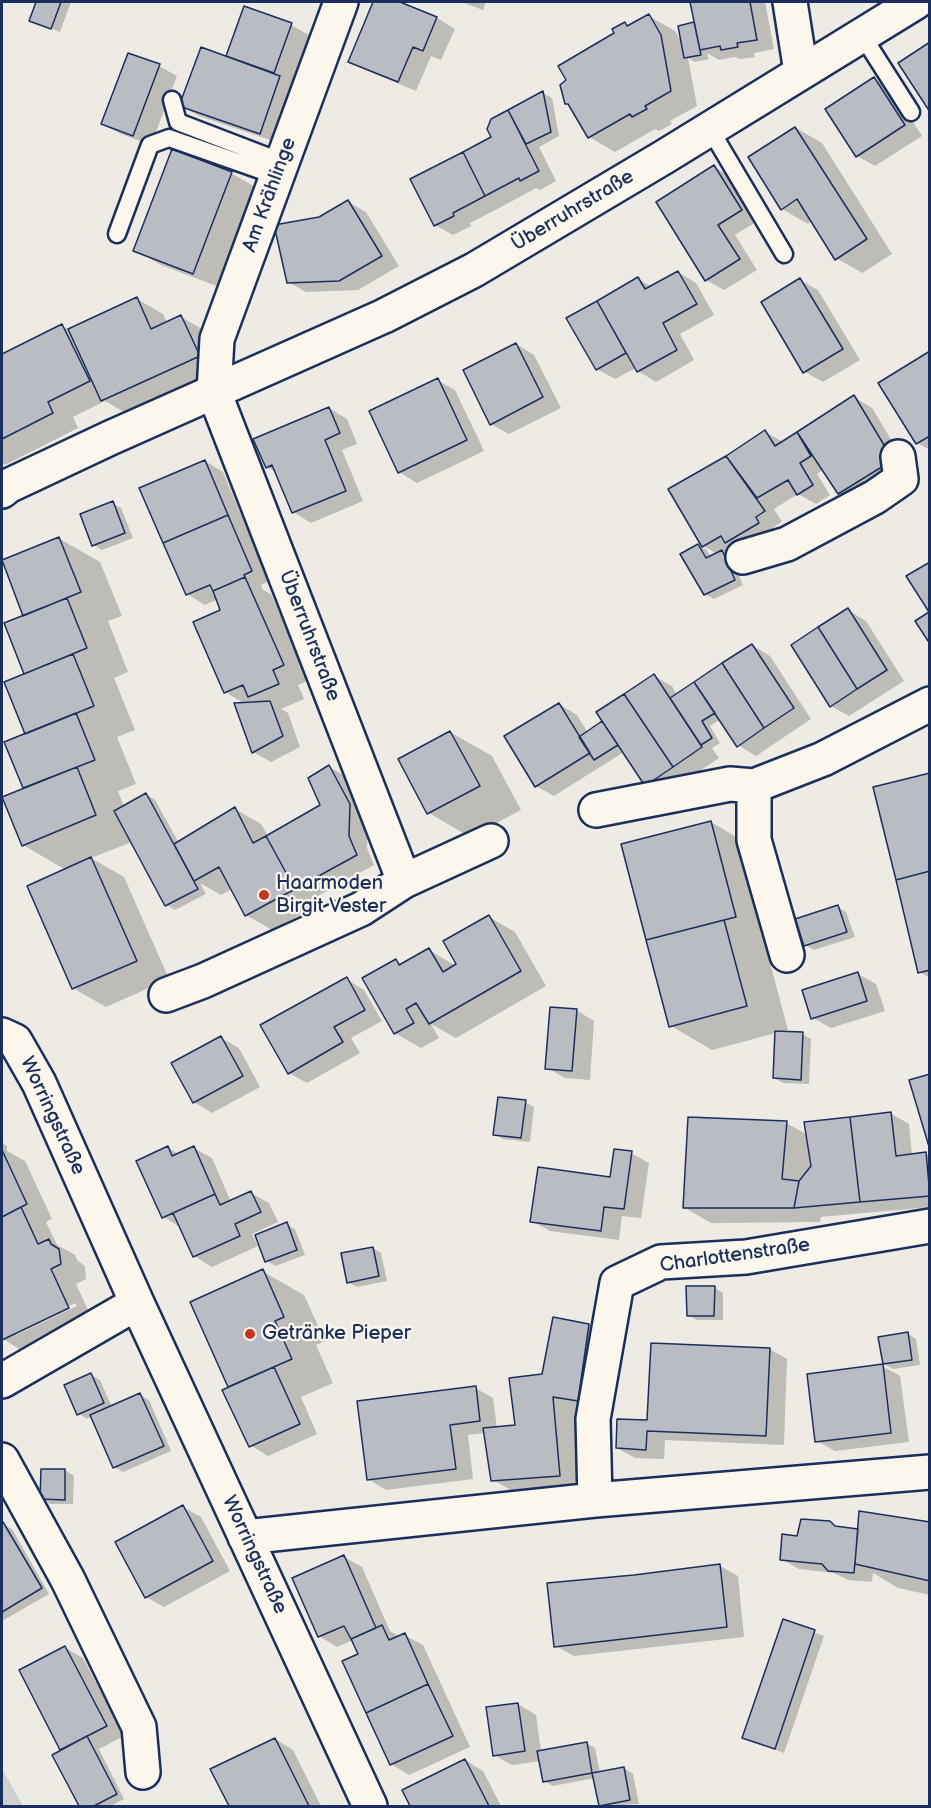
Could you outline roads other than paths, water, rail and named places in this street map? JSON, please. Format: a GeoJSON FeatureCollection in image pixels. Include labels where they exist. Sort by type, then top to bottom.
{"type":"FeatureCollection","features":[{"type":"Feature","properties":{"kind":"street","name":"Am Krählinge"},"geometry":{"type":"LineString","coordinates":[[214,392],[217,339],[341,2]]}},
{"type":"Feature","properties":{"kind":"street"},"geometry":{"type":"LineString","coordinates":[[790,2],[801,72]]}},
{"type":"Feature","properties":{"kind":"street","name":"Überruhrstraße"},"geometry":{"type":"LineString","coordinates":[[2,491],[8,486],[110,438],[384,316],[474,270],[916,2]]}},
{"type":"Feature","properties":{"kind":"street","name":"Überruhrstraße"},"geometry":{"type":"LineString","coordinates":[[214,392],[404,881]]}},
{"type":"Feature","properties":{"kind":"street"},"geometry":{"type":"LineString","coordinates":[[743,557],[787,544],[875,497],[901,479],[898,457]]}},
{"type":"Feature","properties":{"kind":"street"},"geometry":{"type":"LineString","coordinates":[[597,810],[730,784],[754,786],[823,759],[930,704]]}},
{"type":"Feature","properties":{"kind":"street"},"geometry":{"type":"LineString","coordinates":[[754,786],[754,840],[787,955]]}},
{"type":"Feature","properties":{"kind":"street"},"geometry":{"type":"LineString","coordinates":[[166,995],[203,981],[361,909],[404,881],[491,841]]}},
{"type":"Feature","properties":{"kind":"street","name":"Worringstraße"},"geometry":{"type":"LineString","coordinates":[[2,1035],[15,1041],[39,1083],[137,1303],[370,1806]]}},
{"type":"Feature","properties":{"kind":"street","name":"Charlottenstraße"},"geometry":{"type":"LineString","coordinates":[[595,1500],[593,1419],[617,1283],[661,1262],[746,1257],[930,1226]]}},
{"type":"Feature","properties":{"kind":"street"},"geometry":{"type":"LineString","coordinates":[[2,1380],[137,1303]]}},
{"type":"Feature","properties":{"kind":"street"},"geometry":{"type":"LineString","coordinates":[[2,1460],[68,1580],[139,1727],[143,1773]]}},
{"type":"Feature","properties":{"kind":"street"},"geometry":{"type":"LineString","coordinates":[[245,1537],[595,1500],[930,1472]]}},
{"type":"Feature","properties":{"kind":"lane"},"geometry":{"type":"LineString","coordinates":[[862,35],[911,112]]}},
{"type":"Feature","properties":{"kind":"lane"},"geometry":{"type":"LineString","coordinates":[[172,100],[178,122],[280,169]]}},
{"type":"Feature","properties":{"kind":"lane"},"geometry":{"type":"LineString","coordinates":[[710,129],[784,254]]}},
{"type":"Feature","properties":{"kind":"lane"},"geometry":{"type":"LineString","coordinates":[[117,234],[150,145],[169,138],[280,169]]}},
{"type":"Feature","properties":{"kind":"place","name":"Haarmoden Birgit Vester"},"geometry":{"type":"Point","coordinates":[264,895]}},
{"type":"Feature","properties":{"kind":"place","name":"Getränke Pieper"},"geometry":{"type":"Point","coordinates":[250,1334]}}]}
